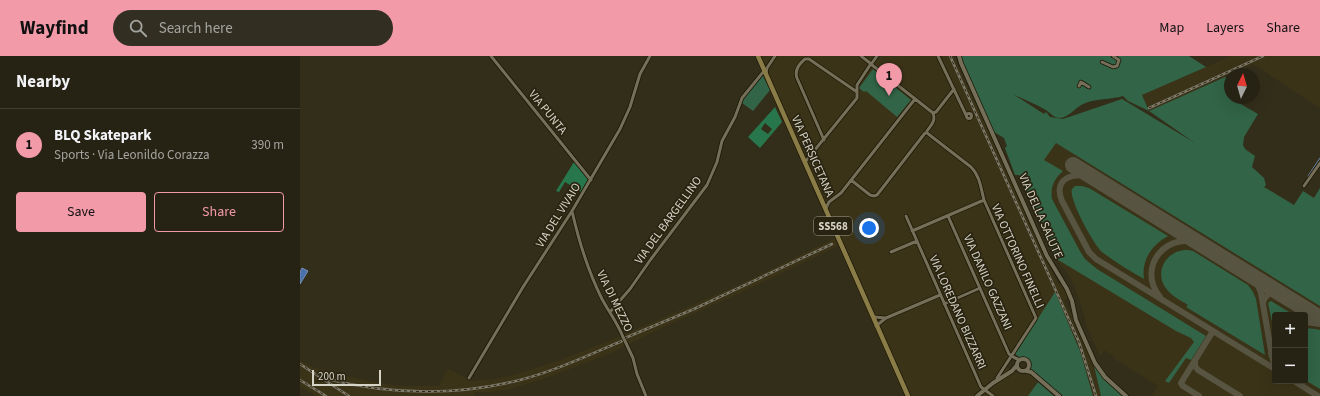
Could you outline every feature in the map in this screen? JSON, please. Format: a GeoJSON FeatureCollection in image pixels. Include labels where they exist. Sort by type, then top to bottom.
{"type":"FeatureCollection","features":[{"type":"Feature","properties":{"kind":"main road","name":"VIA PERSICETANA"},"geometry":{"type":"LineString","coordinates":[[758,56],[876,327],[908,396]]}},
{"type":"Feature","properties":{"kind":"street","name":"VIA PUNTA"},"geometry":{"type":"LineString","coordinates":[[491,56],[591,180]]}},
{"type":"Feature","properties":{"kind":"street","name":"VIA DEL VIVAIO"},"geometry":{"type":"LineString","coordinates":[[469,378],[523,287],[591,180],[620,129],[630,107],[640,74],[650,56]]}},
{"type":"Feature","properties":{"kind":"street"},"geometry":{"type":"LineString","coordinates":[[765,73],[775,56]]}},
{"type":"Feature","properties":{"kind":"street"},"geometry":{"type":"LineString","coordinates":[[851,180],[870,195],[877,195],[927,133],[935,118],[934,113],[861,56]]}},
{"type":"Feature","properties":{"kind":"street"},"geometry":{"type":"LineString","coordinates":[[805,162],[857,98],[857,85],[876,56]]}},
{"type":"Feature","properties":{"kind":"street"},"geometry":{"type":"LineString","coordinates":[[938,56],[966,115]]}},
{"type":"Feature","properties":{"kind":"street","name":"VIA DELLA SALUTE"},"geometry":{"type":"LineString","coordinates":[[959,56],[961,64],[1047,256],[1068,289],[1076,320],[1095,363],[1105,377],[1126,396]]}},
{"type":"Feature","properties":{"kind":"street"},"geometry":{"type":"LineString","coordinates":[[1102,62],[1113,67],[1117,66],[1119,60],[1113,56]]}},
{"type":"Feature","properties":{"kind":"street"},"geometry":{"type":"LineString","coordinates":[[824,140],[797,78],[796,72],[799,65],[805,59],[809,60],[857,92]]}},
{"type":"Feature","properties":{"kind":"street"},"geometry":{"type":"LineString","coordinates":[[761,63],[767,65],[770,63]]}},
{"type":"Feature","properties":{"kind":"street","name":"VIA DEL BARGELLINO"},"geometry":{"type":"LineString","coordinates":[[610,312],[630,290],[651,259],[707,185],[717,162],[722,141],[735,117],[742,98],[765,73]]}},
{"type":"Feature","properties":{"kind":"street"},"geometry":{"type":"LineString","coordinates":[[1079,86],[1081,82],[1089,87]]}},
{"type":"Feature","properties":{"kind":"street"},"geometry":{"type":"LineString","coordinates":[[934,113],[954,89]]}},
{"type":"Feature","properties":{"kind":"street"},"geometry":{"type":"LineString","coordinates":[[826,210],[827,204],[841,193],[915,99]]}},
{"type":"Feature","properties":{"kind":"street","name":"VIA OTTORINO FINELLI"},"geometry":{"type":"LineString","coordinates":[[927,133],[973,169],[981,184],[984,200],[1036,318],[1011,356]]}},
{"type":"Feature","properties":{"kind":"street"},"geometry":{"type":"LineString","coordinates":[[1304,186],[1320,163]]}},
{"type":"Feature","properties":{"kind":"street"},"geometry":{"type":"LineString","coordinates":[[820,197],[827,199],[833,198]]}},
{"type":"Feature","properties":{"kind":"street"},"geometry":{"type":"LineString","coordinates":[[912,231],[984,200]]}},
{"type":"Feature","properties":{"kind":"street","name":"VIA DI MEZZO"},"geometry":{"type":"LineString","coordinates":[[572,211],[585,259],[603,300],[634,358],[637,374],[646,396]]}},
{"type":"Feature","properties":{"kind":"street","name":"VIA LOREDANO BIZZARRI"},"geometry":{"type":"LineString","coordinates":[[906,216],[944,304],[984,390]]}},
{"type":"Feature","properties":{"kind":"street","name":"VIA DANILO GAZZANI"},"geometry":{"type":"LineString","coordinates":[[948,216],[1011,356]]}},
{"type":"Feature","properties":{"kind":"street"},"geometry":{"type":"LineString","coordinates":[[891,252],[917,241]]}},
{"type":"Feature","properties":{"kind":"street"},"geometry":{"type":"LineString","coordinates":[[944,304],[980,288]]}},
{"type":"Feature","properties":{"kind":"street"},"geometry":{"type":"LineString","coordinates":[[876,327],[886,318],[940,294]]}},
{"type":"Feature","properties":{"kind":"street"},"geometry":{"type":"LineString","coordinates":[[872,317],[886,318]]}},
{"type":"Feature","properties":{"kind":"street"},"geometry":{"type":"LineString","coordinates":[[997,378],[1011,356],[1027,361],[1031,372]]}},
{"type":"Feature","properties":{"kind":"street"},"geometry":{"type":"LineString","coordinates":[[1015,358],[1020,370]]}},
{"type":"Feature","properties":{"kind":"street"},"geometry":{"type":"LineString","coordinates":[[976,396],[1012,371],[1020,360]]}},
{"type":"Feature","properties":{"kind":"street"},"geometry":{"type":"LineString","coordinates":[[1026,371],[1029,365]]}},
{"type":"Feature","properties":{"kind":"street"},"geometry":{"type":"LineString","coordinates":[[1012,371],[1020,370],[1031,372],[1059,396]]}},
{"type":"Feature","properties":{"kind":"street"},"geometry":{"type":"LineString","coordinates":[[984,390],[993,396]]}},
{"type":"Feature","properties":{"kind":"shaded area"},"geometry":{"type":"Polygon","coordinates":[[[759,56],[953,56],[1006,168],[1057,283],[1060,285],[1062,283],[1069,297],[1064,300],[1091,358],[1101,396],[1093,396],[1080,351],[1055,293],[1006,367],[1021,374],[1029,374],[1038,382],[1028,396],[904,396],[838,246],[738,294],[657,330],[628,345],[626,341],[623,341],[625,346],[616,351],[549,377],[510,389],[491,392],[474,392],[474,396],[316,396],[300,387],[300,360],[313,367],[341,375],[378,383],[402,386],[439,386],[448,369],[472,381],[495,379],[513,375],[558,361],[621,336],[743,283],[835,238],[762,74],[759,56]]]}},
{"type":"Feature","properties":{"kind":"shaded area"},"geometry":{"type":"Polygon","coordinates":[[[1231,56],[1320,56],[1320,108],[1253,64],[1244,68],[1224,68],[1224,77],[1149,111],[1142,95],[1231,56]]]}},
{"type":"Feature","properties":{"kind":"shaded area"},"geometry":{"type":"Polygon","coordinates":[[[1012,94],[1044,114],[1046,112],[1050,117],[1059,119],[1069,118],[1122,99],[1294,205],[1303,191],[1314,198],[1320,188],[1320,396],[1151,396],[1158,386],[1113,358],[1114,356],[1104,350],[1100,356],[1086,325],[1074,285],[1068,274],[1055,258],[1019,175],[1015,175],[1005,148],[1007,146],[1004,138],[994,132],[1012,94]]]}},
{"type":"Feature","properties":{"kind":"green space"},"geometry":{"type":"Polygon","coordinates":[[[961,56],[1189,56],[1206,67],[1142,95],[1149,111],[1224,77],[1224,104],[1241,104],[1258,114],[1244,137],[1243,145],[1245,149],[1255,156],[1252,167],[1264,178],[1266,185],[1264,187],[1294,205],[1303,191],[1314,198],[1320,188],[1320,306],[1056,143],[1044,160],[1063,171],[1053,184],[1052,199],[1085,259],[1097,269],[1206,336],[1191,360],[1186,358],[1169,383],[1165,381],[1194,342],[1191,338],[1176,331],[1055,258],[1019,175],[1015,175],[1005,148],[1007,146],[1004,138],[994,132],[961,56]],[[1013,94],[1044,114],[1046,112],[1050,117],[1063,119],[1122,99],[1195,143],[1149,111],[1128,101],[1123,96],[1088,102],[1080,105],[1063,118],[1060,118],[1055,117],[1046,110],[1013,94]]]}},
{"type":"Feature","properties":{"kind":"green space"},"geometry":{"type":"Polygon","coordinates":[[[873,69],[911,100],[897,117],[866,91],[864,92],[859,88],[873,69]]]}},
{"type":"Feature","properties":{"kind":"green space"},"geometry":{"type":"Polygon","coordinates":[[[762,74],[770,90],[753,111],[742,103],[745,95],[762,74]]]}},
{"type":"Feature","properties":{"kind":"green space"},"geometry":{"type":"Polygon","coordinates":[[[775,107],[782,122],[760,148],[748,137],[775,107]],[[765,123],[761,129],[768,134],[772,129],[765,123]]]}},
{"type":"Feature","properties":{"kind":"green space"},"geometry":{"type":"Polygon","coordinates":[[[574,162],[588,179],[581,192],[565,182],[559,192],[556,191],[574,162]]]}},
{"type":"Feature","properties":{"kind":"green space"},"geometry":{"type":"Polygon","coordinates":[[[1075,186],[1089,188],[1168,236],[1157,244],[1146,259],[1144,266],[1144,279],[1128,270],[1098,248],[1082,221],[1074,202],[1072,189],[1075,186]]]}},
{"type":"Feature","properties":{"kind":"green space"},"geometry":{"type":"Polygon","coordinates":[[[1188,250],[1193,251],[1248,285],[1256,299],[1265,355],[1186,307],[1188,305],[1167,290],[1161,274],[1165,262],[1174,253],[1188,250]]]}},
{"type":"Feature","properties":{"kind":"green space"},"geometry":{"type":"Polygon","coordinates":[[[1055,292],[1080,351],[1093,396],[1063,396],[1031,369],[1031,363],[1028,358],[1019,357],[1015,354],[1055,292]]]}},
{"type":"Feature","properties":{"kind":"green space"},"geometry":{"type":"Polygon","coordinates":[[[1271,301],[1289,312],[1272,312],[1272,322],[1268,303],[1271,301]]]}},
{"type":"Feature","properties":{"kind":"green space"},"geometry":{"type":"Polygon","coordinates":[[[1308,328],[1320,330],[1320,389],[1308,382],[1308,328]]]}},
{"type":"Feature","properties":{"kind":"green space"},"geometry":{"type":"Polygon","coordinates":[[[1094,366],[1103,377],[1124,396],[1101,396],[1094,366]]]}},
{"type":"Feature","properties":{"kind":"green space"},"geometry":{"type":"Polygon","coordinates":[[[1038,382],[1039,383],[1054,396],[1028,396],[1038,382]]]}},
{"type":"Feature","properties":{"kind":"water"},"geometry":{"type":"Polygon","coordinates":[[[302,268],[308,271],[300,284],[300,272],[302,268]]]}},
{"type":"Feature","properties":{"kind":"waterway"},"geometry":{"type":"LineString","coordinates":[[1308,176],[1320,158]]}},
{"type":"Feature","properties":{"kind":"taxiway"},"geometry":{"type":"LineString","coordinates":[[1094,178],[1080,175],[1073,176],[1063,181],[1060,186],[1062,201],[1089,252],[1096,259],[1272,367]]}},
{"type":"Feature","properties":{"kind":"taxiway"},"geometry":{"type":"LineString","coordinates":[[1160,297],[1153,285],[1151,274],[1159,253],[1168,246],[1178,242],[1190,242],[1203,246]]}},
{"type":"Feature","properties":{"kind":"taxiway"},"geometry":{"type":"LineString","coordinates":[[1252,276],[1261,293],[1272,356]]}},
{"type":"Feature","properties":{"kind":"taxiway"},"geometry":{"type":"LineString","coordinates":[[1263,303],[1267,295],[1272,293],[1281,294]]}},
{"type":"Feature","properties":{"kind":"taxiway"},"geometry":{"type":"LineString","coordinates":[[1308,322],[1320,324]]}},
{"type":"Feature","properties":{"kind":"taxiway"},"geometry":{"type":"LineString","coordinates":[[1199,396],[1183,386],[1181,383],[1213,331]]}},
{"type":"Feature","properties":{"kind":"taxiway"},"geometry":{"type":"LineString","coordinates":[[1272,350],[1272,356]]}},
{"type":"Feature","properties":{"kind":"taxiway"},"geometry":{"type":"LineString","coordinates":[[1195,360],[1195,366],[1198,370],[1240,396]]}},
{"type":"Feature","properties":{"kind":"taxiway"},"geometry":{"type":"LineString","coordinates":[[1299,384],[1318,396]]}},
{"type":"Feature","properties":{"kind":"runway"},"geometry":{"type":"LineString","coordinates":[[1073,165],[1320,318]]}},
{"type":"Feature","properties":{"kind":"railway"},"geometry":{"type":"LineString","coordinates":[[950,56],[1079,342],[1096,396]]}},
{"type":"Feature","properties":{"kind":"railway"},"geometry":{"type":"LineString","coordinates":[[1149,108],[1263,56]]}},
{"type":"Feature","properties":{"kind":"railway"},"geometry":{"type":"LineString","coordinates":[[625,338],[694,309],[832,244]]}},
{"type":"Feature","properties":{"kind":"railway"},"geometry":{"type":"LineString","coordinates":[[327,379],[399,391],[424,392],[472,389],[520,380],[546,372],[622,341]]}},
{"type":"Feature","properties":{"kind":"railway"},"geometry":{"type":"LineString","coordinates":[[300,364],[349,396]]}},
{"type":"Feature","properties":{"kind":"railway"},"geometry":{"type":"LineString","coordinates":[[300,380],[326,396]]}},
{"type":"Feature","properties":{"kind":"place","name":"BLQ Skatepark"},"geometry":{"type":"Point","coordinates":[889,96]}}]}
